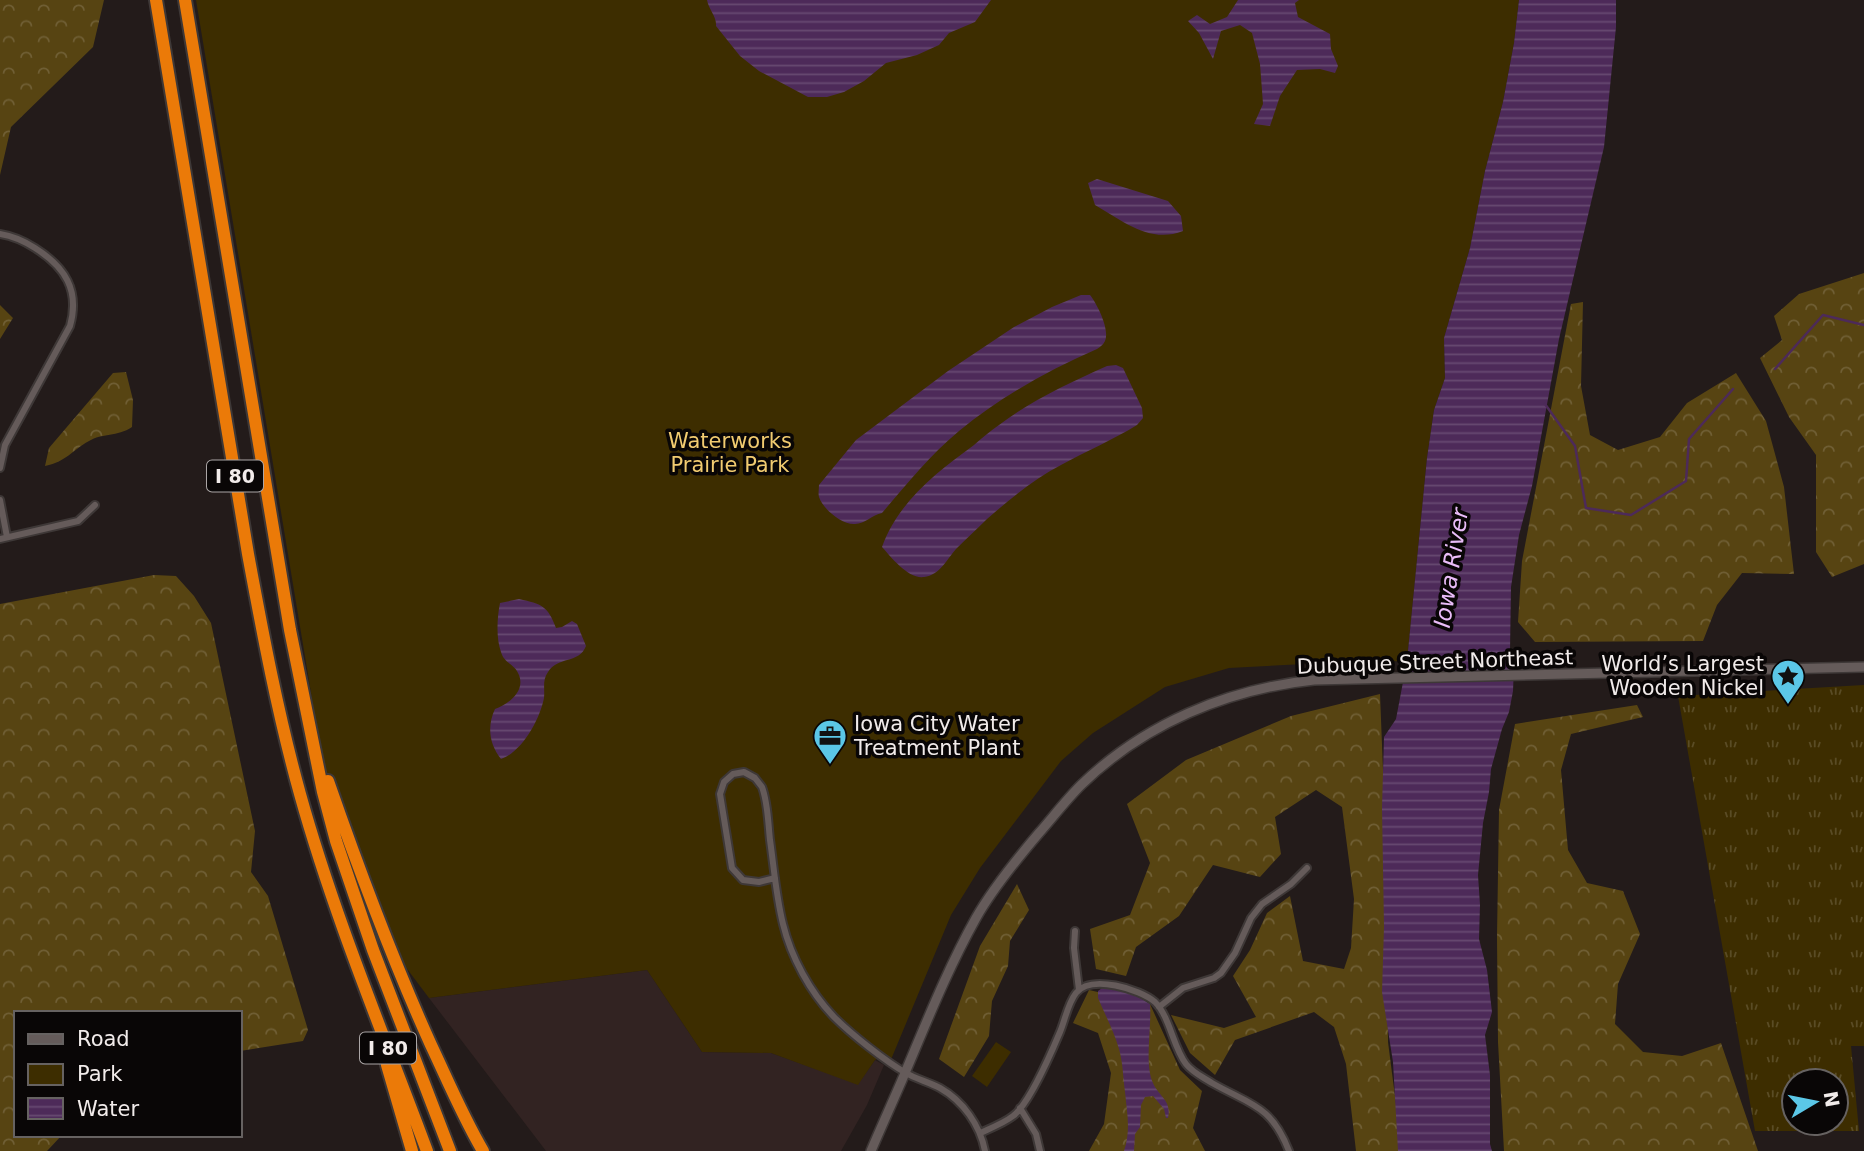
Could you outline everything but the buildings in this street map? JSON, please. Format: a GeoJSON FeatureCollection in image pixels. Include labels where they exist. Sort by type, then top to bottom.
{"type":"FeatureCollection","features":[{"type":"Feature","properties":{"kind":"highway","name":"I 80"},"geometry":{"type":"LineString","coordinates":[[156,0],[248,554],[283,728],[300,794],[329,886],[427,1151]]}},
{"type":"Feature","properties":{"kind":"highway","name":"I 80"},"geometry":{"type":"LineString","coordinates":[[185,0],[279,564],[323,792],[373,950],[450,1151]]}},
{"type":"Feature","properties":{"kind":"highway"},"geometry":{"type":"LineString","coordinates":[[309,717],[354,856],[386,941],[467,1124],[483,1151]]}},
{"type":"Feature","properties":{"kind":"highway"},"geometry":{"type":"LineString","coordinates":[[349,944],[412,1151]]}},
{"type":"Feature","properties":{"kind":"main road","name":"Dubuque Street Northeast"},"geometry":{"type":"LineString","coordinates":[[871,1151],[942,987],[983,907],[1016,860],[1080,786],[1136,741],[1162,725],[1229,696],[1300,682],[1864,667]]}},
{"type":"Feature","properties":{"kind":"main road"},"geometry":{"type":"LineString","coordinates":[[878,1151],[900,1085]]}},
{"type":"Feature","properties":{"kind":"street"},"geometry":{"type":"LineString","coordinates":[[0,234],[19,239],[51,258],[71,285],[74,313],[70,326],[5,445],[0,468]]}},
{"type":"Feature","properties":{"kind":"street"},"geometry":{"type":"LineString","coordinates":[[0,500],[3,538],[78,521],[95,505]]}},
{"type":"Feature","properties":{"kind":"street"},"geometry":{"type":"LineString","coordinates":[[775,878],[759,882],[743,880],[732,868],[720,794],[724,782],[733,774],[744,772],[755,778],[762,787],[783,926],[797,963],[814,992],[833,1016],[854,1035],[905,1073],[956,1099],[980,1133],[985,1151]]}},
{"type":"Feature","properties":{"kind":"street"},"geometry":{"type":"LineString","coordinates":[[1159,1007],[1184,988],[1221,973],[1235,953],[1251,918],[1262,904],[1291,884],[1307,868]]}},
{"type":"Feature","properties":{"kind":"street"},"geometry":{"type":"LineString","coordinates":[[1075,930],[1074,948],[1079,990]]}},
{"type":"Feature","properties":{"kind":"street"},"geometry":{"type":"LineString","coordinates":[[980,1133],[1013,1116],[1020,1108],[1045,1066],[1079,990],[1088,985],[1105,983],[1136,992],[1155,1002],[1188,1066],[1224,1090],[1265,1111],[1282,1133],[1289,1151]]}},
{"type":"Feature","properties":{"kind":"street"},"geometry":{"type":"LineString","coordinates":[[1020,1108],[1036,1134],[1040,1151]]}},
{"type":"Feature","properties":{"kind":"shaded area"},"geometry":{"type":"Polygon","coordinates":[[[647,970],[702,1052],[771,1053],[858,1084],[875,1060],[884,1065],[867,1105],[841,1151],[546,1151],[429,998],[647,970]]]}},
{"type":"Feature","properties":{"kind":"green space"},"geometry":{"type":"Polygon","coordinates":[[[0,0],[104,0],[93,47],[11,127],[0,175],[0,0]]]}},
{"type":"Feature","properties":{"kind":"green space","name":"Waterworks Prairie Park"},"geometry":{"type":"Polygon","coordinates":[[[196,0],[1519,0],[1503,102],[1485,171],[1470,248],[1444,338],[1445,378],[1434,410],[1427,458],[1407,661],[1229,668],[1165,687],[1093,733],[1061,761],[980,868],[951,915],[890,1062],[882,1056],[875,1060],[858,1085],[771,1053],[702,1052],[647,970],[429,998],[386,941],[323,765],[196,0]]]}},
{"type":"Feature","properties":{"kind":"green space"},"geometry":{"type":"Polygon","coordinates":[[[1864,273],[1864,564],[1832,577],[1816,552],[1816,455],[1789,417],[1760,358],[1782,340],[1774,316],[1799,294],[1864,273]]]}},
{"type":"Feature","properties":{"kind":"green space"},"geometry":{"type":"Polygon","coordinates":[[[1583,302],[1581,386],[1590,435],[1618,450],[1660,437],[1687,403],[1736,373],[1766,421],[1784,487],[1794,574],[1742,573],[1717,605],[1703,641],[1535,642],[1518,622],[1522,561],[1571,304],[1583,302]]]}},
{"type":"Feature","properties":{"kind":"green space"},"geometry":{"type":"Polygon","coordinates":[[[0,305],[13,318],[0,339],[0,305]]]}},
{"type":"Feature","properties":{"kind":"green space"},"geometry":{"type":"Polygon","coordinates":[[[126,372],[133,400],[132,427],[94,439],[64,459],[45,466],[49,448],[113,373],[126,372]]]}},
{"type":"Feature","properties":{"kind":"green space"},"geometry":{"type":"Polygon","coordinates":[[[154,575],[176,576],[194,596],[211,623],[255,831],[251,872],[268,896],[308,1030],[303,1041],[242,1051],[242,1011],[14,1011],[14,1137],[60,1137],[47,1151],[0,1151],[0,604],[154,575]]]}},
{"type":"Feature","properties":{"kind":"green space"},"geometry":{"type":"Polygon","coordinates":[[[1864,685],[1864,1046],[1851,1046],[1859,1131],[1850,1131],[1850,1067],[1780,1067],[1780,1131],[1755,1131],[1678,696],[1864,685]]]}},
{"type":"Feature","properties":{"kind":"green space"},"geometry":{"type":"Polygon","coordinates":[[[1380,694],[1386,846],[1388,1042],[1402,1151],[1356,1151],[1346,1064],[1334,1027],[1314,1012],[1235,1040],[1215,1075],[1190,1053],[1171,1015],[1224,1028],[1256,1017],[1233,976],[1250,950],[1267,913],[1290,896],[1303,961],[1344,969],[1351,948],[1354,899],[1342,807],[1316,790],[1275,817],[1281,854],[1260,877],[1213,865],[1179,916],[1136,947],[1126,976],[1096,969],[1090,929],[1130,915],[1150,863],[1127,804],[1186,760],[1291,716],[1380,694]]]}},
{"type":"Feature","properties":{"kind":"green space"},"geometry":{"type":"Polygon","coordinates":[[[1637,705],[1643,717],[1571,734],[1561,770],[1568,850],[1587,883],[1623,891],[1640,934],[1618,984],[1615,1024],[1643,1052],[1682,1056],[1721,1043],[1758,1151],[1504,1151],[1498,1042],[1499,810],[1515,724],[1637,705]]]}},
{"type":"Feature","properties":{"kind":"green space"},"geometry":{"type":"Polygon","coordinates":[[[1017,884],[1029,910],[1010,941],[1008,966],[992,1001],[989,1036],[964,1077],[939,1059],[980,946],[1017,884]]]}},
{"type":"Feature","properties":{"kind":"green space"},"geometry":{"type":"Polygon","coordinates":[[[1089,990],[1150,1004],[1180,1070],[1202,1091],[1193,1128],[1205,1151],[1089,1151],[1104,1124],[1111,1073],[1098,1033],[1073,1023],[1089,990]]]}},
{"type":"Feature","properties":{"kind":"green space"},"geometry":{"type":"Polygon","coordinates":[[[996,1042],[1011,1052],[987,1087],[972,1076],[996,1042]]]}},
{"type":"Feature","properties":{"kind":"water"},"geometry":{"type":"Polygon","coordinates":[[[707,0],[991,0],[975,22],[949,33],[939,45],[917,55],[886,63],[864,81],[844,92],[827,97],[808,97],[759,71],[740,56],[716,26],[707,0]]]}},
{"type":"Feature","properties":{"kind":"water"},"geometry":{"type":"Polygon","coordinates":[[[1238,0],[1299,0],[1295,3],[1298,17],[1330,34],[1331,49],[1338,66],[1335,73],[1320,69],[1297,70],[1280,96],[1270,126],[1254,124],[1263,104],[1260,64],[1252,33],[1240,25],[1221,31],[1213,59],[1199,33],[1188,21],[1197,15],[1210,24],[1227,17],[1238,0]]]}},
{"type":"Feature","properties":{"kind":"water","name":"Iowa River"},"geometry":{"type":"Polygon","coordinates":[[[1519,0],[1616,0],[1616,27],[1604,147],[1559,339],[1532,486],[1519,535],[1511,587],[1510,651],[1514,665],[1513,691],[1491,769],[1483,823],[1478,875],[1479,939],[1487,970],[1492,1012],[1485,1035],[1490,1075],[1492,1151],[1398,1151],[1393,1062],[1382,992],[1384,737],[1396,719],[1407,661],[1427,458],[1434,410],[1445,378],[1444,338],[1470,248],[1485,171],[1503,102],[1519,0]]]}},
{"type":"Feature","properties":{"kind":"water"},"geometry":{"type":"Polygon","coordinates":[[[1097,179],[1168,201],[1181,216],[1183,231],[1159,235],[1126,224],[1095,205],[1088,183],[1097,179]]]}},
{"type":"Feature","properties":{"kind":"water"},"geometry":{"type":"Polygon","coordinates":[[[1081,295],[1090,295],[1102,317],[1106,336],[1100,347],[1025,386],[959,431],[938,450],[882,513],[862,523],[850,524],[839,519],[824,506],[819,497],[819,485],[856,440],[948,371],[1014,327],[1081,295]]]}},
{"type":"Feature","properties":{"kind":"water"},"geometry":{"type":"Polygon","coordinates":[[[1116,365],[1123,368],[1142,408],[1143,418],[1137,425],[1032,483],[987,519],[939,570],[930,576],[912,575],[882,547],[898,516],[920,489],[989,432],[1051,393],[1107,366],[1116,365]]]}},
{"type":"Feature","properties":{"kind":"water"},"geometry":{"type":"Polygon","coordinates":[[[519,599],[547,610],[556,628],[572,621],[577,624],[586,646],[579,655],[557,664],[548,672],[544,681],[542,706],[534,725],[523,742],[501,759],[490,735],[491,722],[495,709],[515,696],[520,679],[501,652],[498,615],[500,603],[519,599]]]}},
{"type":"Feature","properties":{"kind":"water"},"geometry":{"type":"Polygon","coordinates":[[[1102,988],[1128,992],[1150,1004],[1150,1075],[1167,1103],[1169,1112],[1166,1118],[1164,1109],[1153,1096],[1145,1097],[1141,1105],[1140,1127],[1135,1134],[1134,1151],[1124,1151],[1128,1122],[1122,1065],[1117,1042],[1098,998],[1098,991],[1102,988]]]}},
{"type":"Feature","properties":{"kind":"waterway"},"geometry":{"type":"LineString","coordinates":[[1775,369],[1823,315],[1864,325]]}},
{"type":"Feature","properties":{"kind":"waterway"},"geometry":{"type":"LineString","coordinates":[[1545,404],[1575,446],[1586,508],[1631,515],[1686,481],[1689,439],[1733,389]]}},
{"type":"Feature","properties":{"kind":"place","name":"World’s Largest Wooden Nickel"},"geometry":{"type":"Point","coordinates":[1788,706]}},
{"type":"Feature","properties":{"kind":"place","name":"Iowa City Water Treatment Plant"},"geometry":{"type":"Point","coordinates":[830,766]}}]}
